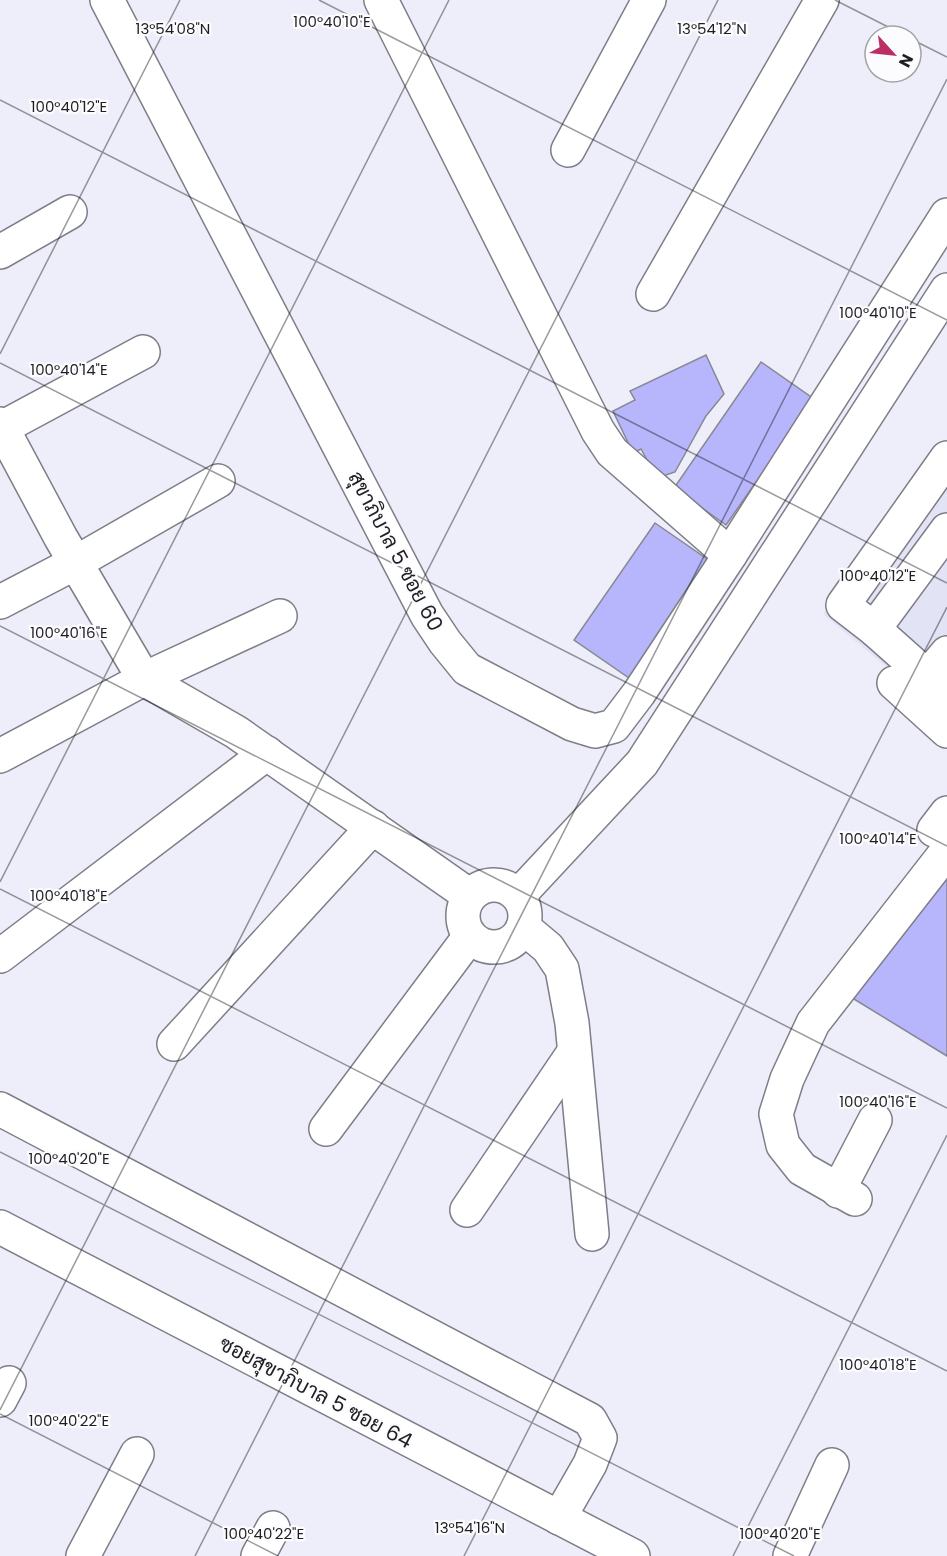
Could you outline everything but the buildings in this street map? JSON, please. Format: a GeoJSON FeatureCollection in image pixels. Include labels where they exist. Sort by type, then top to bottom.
{"type":"FeatureCollection","features":[{"type":"Feature","properties":{"kind":"street","name":"สุขาภิบาล 5 ซอย 60"},"geometry":{"type":"LineString","coordinates":[[107,0],[427,615],[445,642],[467,669],[572,724],[595,731],[614,726],[639,693],[947,215]]}},
{"type":"Feature","properties":{"kind":"street"},"geometry":{"type":"LineString","coordinates":[[381,0],[598,430],[612,452],[730,555]]}},
{"type":"Feature","properties":{"kind":"street"},"geometry":{"type":"LineString","coordinates":[[568,150],[649,0]]}},
{"type":"Feature","properties":{"kind":"street"},"geometry":{"type":"LineString","coordinates":[[653,294],[822,0]]}},
{"type":"Feature","properties":{"kind":"street"},"geometry":{"type":"LineString","coordinates":[[0,252],[70,212]]}},
{"type":"Feature","properties":{"kind":"street"},"geometry":{"type":"LineString","coordinates":[[591,1234],[572,1023],[562,969],[520,911],[509,889],[499,885],[478,889],[470,896],[465,906],[462,916],[465,927],[478,943],[488,947],[499,947],[518,936],[520,911],[642,763],[947,290]]}},
{"type":"Feature","properties":{"kind":"street"},"geometry":{"type":"LineString","coordinates":[[143,352],[1,427],[75,563],[144,679],[236,732],[470,896]]}},
{"type":"Feature","properties":{"kind":"street"},"geometry":{"type":"LineString","coordinates":[[940,675],[843,605],[947,458]]}},
{"type":"Feature","properties":{"kind":"street"},"geometry":{"type":"LineString","coordinates":[[0,602],[75,563],[218,481]]}},
{"type":"Feature","properties":{"kind":"street"},"geometry":{"type":"LineString","coordinates":[[874,629],[947,530]]}},
{"type":"Feature","properties":{"kind":"street"},"geometry":{"type":"LineString","coordinates":[[0,756],[144,679],[280,616]]}},
{"type":"Feature","properties":{"kind":"street"},"geometry":{"type":"LineString","coordinates":[[894,683],[947,731]]}},
{"type":"Feature","properties":{"kind":"street"},"geometry":{"type":"LineString","coordinates":[[0,956],[267,753]]}},
{"type":"Feature","properties":{"kind":"street"},"geometry":{"type":"LineString","coordinates":[[174,1044],[373,827]]}},
{"type":"Feature","properties":{"kind":"street"},"geometry":{"type":"LineString","coordinates":[[875,1120],[846,1195],[802,1169],[783,1145],[776,1114],[787,1079],[813,1023],[942,832]]}},
{"type":"Feature","properties":{"kind":"street"},"geometry":{"type":"LineString","coordinates":[[326,1129],[470,936]]}},
{"type":"Feature","properties":{"kind":"street"},"geometry":{"type":"LineString","coordinates":[[467,1210],[574,1052]]}},
{"type":"Feature","properties":{"kind":"street"},"geometry":{"type":"LineString","coordinates":[[0,1110],[590,1420],[600,1438],[590,1464],[559,1518]]}},
{"type":"Feature","properties":{"kind":"street","name":"ซอยสุขาภิบาล 5 ซอย 64"},"geometry":{"type":"LineString","coordinates":[[0,1227],[633,1556]]}},
{"type":"Feature","properties":{"kind":"street"},"geometry":{"type":"LineString","coordinates":[[83,1556],[137,1454]]}},
{"type":"Feature","properties":{"kind":"street"},"geometry":{"type":"LineString","coordinates":[[790,1556],[832,1465]]}},
{"type":"Feature","properties":{"kind":"shaded area"},"geometry":{"type":"Polygon","coordinates":[[[947,446],[947,718],[823,614],[947,446]]]}}]}
